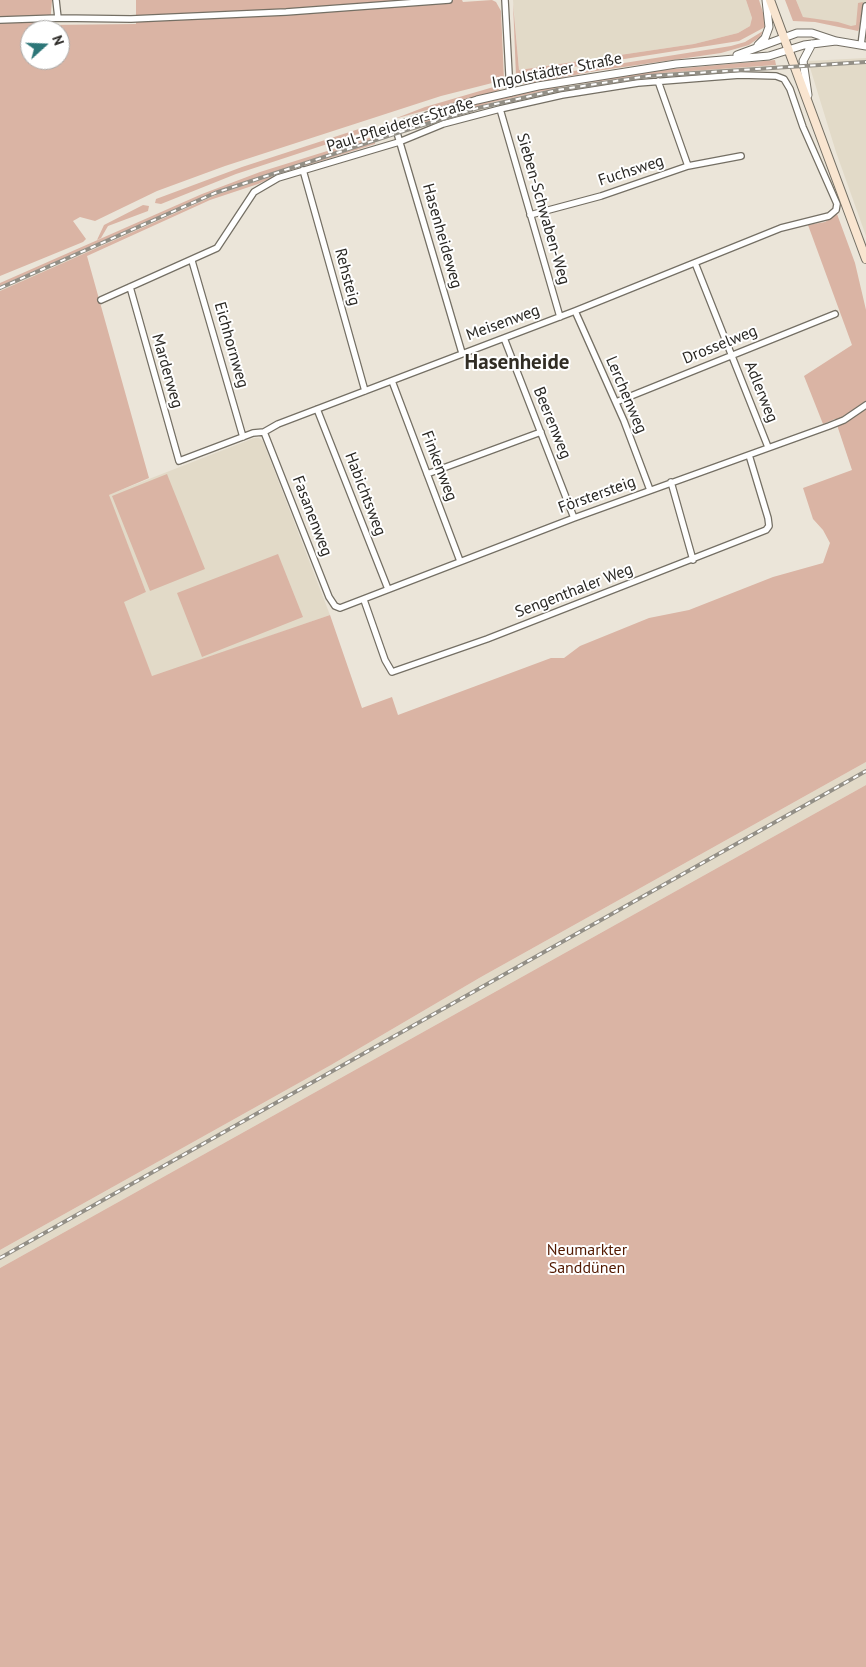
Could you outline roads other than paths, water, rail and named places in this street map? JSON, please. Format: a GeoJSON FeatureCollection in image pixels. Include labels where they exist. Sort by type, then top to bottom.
{"type":"FeatureCollection","features":[{"type":"Feature","properties":{"kind":"main road"},"geometry":{"type":"LineString","coordinates":[[768,0],[809,102],[866,259]]}},
{"type":"Feature","properties":{"kind":"street"},"geometry":{"type":"LineString","coordinates":[[56,0],[58,18]]}},
{"type":"Feature","properties":{"kind":"street"},"geometry":{"type":"LineString","coordinates":[[0,20],[178,18],[449,0]]}},
{"type":"Feature","properties":{"kind":"street"},"geometry":{"type":"LineString","coordinates":[[505,0],[510,92]]}},
{"type":"Feature","properties":{"kind":"street"},"geometry":{"type":"LineString","coordinates":[[756,47],[764,40],[768,28],[768,0]]}},
{"type":"Feature","properties":{"kind":"street"},"geometry":{"type":"LineString","coordinates":[[864,46],[866,6]]}},
{"type":"Feature","properties":{"kind":"street","name":"Ingolstädter Straße"},"geometry":{"type":"LineString","coordinates":[[727,58],[797,33],[812,33],[836,41],[864,46]]}},
{"type":"Feature","properties":{"kind":"street","name":"Ingolstädter Straße"},"geometry":{"type":"LineString","coordinates":[[395,126],[510,92],[593,76],[727,58],[769,56],[812,44],[836,41]]}},
{"type":"Feature","properties":{"kind":"street"},"geometry":{"type":"LineString","coordinates":[[809,102],[803,61],[812,44]]}},
{"type":"Feature","properties":{"kind":"street","name":"Paul-Pfleiderer-Straße"},"geometry":{"type":"LineString","coordinates":[[101,300],[192,261],[220,246],[257,189],[273,180],[400,142],[443,124],[500,109],[562,95],[658,81],[740,75],[781,77],[786,80],[803,127],[835,197],[836,210]]}},
{"type":"Feature","properties":{"kind":"street"},"geometry":{"type":"LineString","coordinates":[[658,81],[688,166]]}},
{"type":"Feature","properties":{"kind":"street","name":"Sieben-Schwaben-Weg"},"geometry":{"type":"LineString","coordinates":[[500,109],[560,317]]}},
{"type":"Feature","properties":{"kind":"street","name":"Hasenheideweg"},"geometry":{"type":"LineString","coordinates":[[395,126],[462,353]]}},
{"type":"Feature","properties":{"kind":"street","name":"Fuchsweg"},"geometry":{"type":"LineString","coordinates":[[530,215],[608,193],[688,166],[741,156]]}},
{"type":"Feature","properties":{"kind":"street","name":"Rehsteig"},"geometry":{"type":"LineString","coordinates":[[303,170],[366,391]]}},
{"type":"Feature","properties":{"kind":"street","name":"Meisenweg"},"geometry":{"type":"LineString","coordinates":[[179,461],[256,432],[264,432],[268,428],[560,317],[781,228],[828,216],[836,210]]}},
{"type":"Feature","properties":{"kind":"street","name":"Eichhornweg"},"geometry":{"type":"LineString","coordinates":[[192,261],[243,437]]}},
{"type":"Feature","properties":{"kind":"street","name":"Adlerweg"},"geometry":{"type":"LineString","coordinates":[[695,263],[768,447]]}},
{"type":"Feature","properties":{"kind":"street","name":"Marderweg"},"geometry":{"type":"LineString","coordinates":[[130,287],[179,461]]}},
{"type":"Feature","properties":{"kind":"street","name":"Lerchenweg"},"geometry":{"type":"LineString","coordinates":[[575,311],[616,402],[650,490]]}},
{"type":"Feature","properties":{"kind":"street","name":"Drosselweg"},"geometry":{"type":"LineString","coordinates":[[616,402],[835,314]]}},
{"type":"Feature","properties":{"kind":"street","name":"Beerenweg"},"geometry":{"type":"LineString","coordinates":[[504,338],[574,518]]}},
{"type":"Feature","properties":{"kind":"street","name":"Finkenweg"},"geometry":{"type":"LineString","coordinates":[[392,381],[460,561]]}},
{"type":"Feature","properties":{"kind":"street","name":"Förstersteig"},"geometry":{"type":"LineString","coordinates":[[336,608],[364,600],[460,561],[671,482],[840,422],[866,404]]}},
{"type":"Feature","properties":{"kind":"street","name":"Habichtsweg"},"geometry":{"type":"LineString","coordinates":[[317,409],[388,589]]}},
{"type":"Feature","properties":{"kind":"street","name":"Fasanenweg"},"geometry":{"type":"LineString","coordinates":[[264,432],[329,597],[336,608]]}},
{"type":"Feature","properties":{"kind":"street"},"geometry":{"type":"LineString","coordinates":[[427,474],[541,432]]}},
{"type":"Feature","properties":{"kind":"street","name":"Sengenthaler Weg"},"geometry":{"type":"LineString","coordinates":[[364,600],[390,671],[399,671],[487,639],[766,530],[769,526],[768,518],[749,454]]}},
{"type":"Feature","properties":{"kind":"street"},"geometry":{"type":"LineString","coordinates":[[671,482],[693,560]]}},
{"type":"Feature","properties":{"kind":"railway"},"geometry":{"type":"LineString","coordinates":[[0,288],[215,193],[478,108],[557,90],[648,76],[866,62]]}},
{"type":"Feature","properties":{"kind":"railway"},"geometry":{"type":"LineString","coordinates":[[0,1258],[866,771]]}},
{"type":"Feature","properties":{"kind":"district","name":"Hasenheide"},"geometry":{"type":"Point","coordinates":[517,363]}},
{"type":"Feature","properties":{"kind":"park label","name":"Neumarkter Sanddünen"},"geometry":{"type":"Point","coordinates":[587,1259]}}]}
